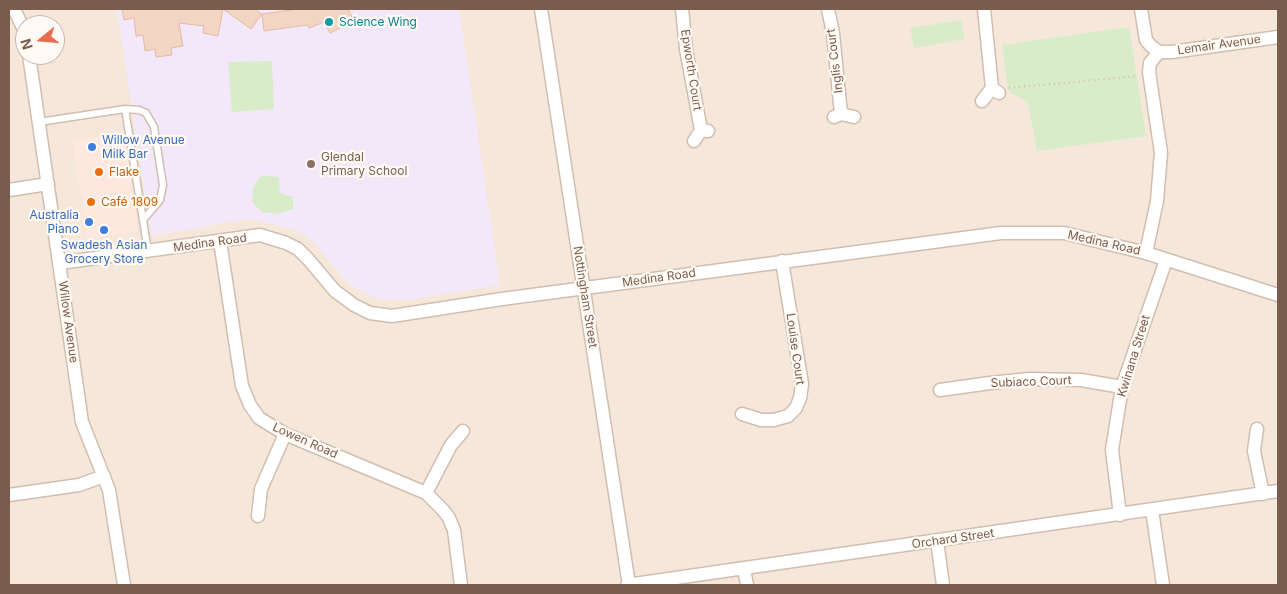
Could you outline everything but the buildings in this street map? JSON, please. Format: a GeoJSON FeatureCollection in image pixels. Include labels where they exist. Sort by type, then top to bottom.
{"type":"FeatureCollection","features":[{"type":"Feature","properties":{"kind":"street","name":"Nottingham Street"},"geometry":{"type":"LineString","coordinates":[[542,9],[628,585]]}},
{"type":"Feature","properties":{"kind":"street","name":"Epworth Court"},"geometry":{"type":"LineString","coordinates":[[682,9],[686,49],[705,130],[694,141]]}},
{"type":"Feature","properties":{"kind":"street","name":"Inglis Court"},"geometry":{"type":"LineString","coordinates":[[828,9],[843,116]]}},
{"type":"Feature","properties":{"kind":"street"},"geometry":{"type":"LineString","coordinates":[[982,101],[995,91],[984,9]]}},
{"type":"Feature","properties":{"kind":"street"},"geometry":{"type":"LineString","coordinates":[[1141,9],[1146,40],[1159,52],[1150,63],[1149,72],[1161,153],[1157,201],[1146,253]]}},
{"type":"Feature","properties":{"kind":"street","name":"Lemair Avenue"},"geometry":{"type":"LineString","coordinates":[[1159,52],[1172,52],[1278,37]]}},
{"type":"Feature","properties":{"kind":"street","name":"Willow Avenue"},"geometry":{"type":"LineString","coordinates":[[30,65],[82,422],[109,490],[124,585]]}},
{"type":"Feature","properties":{"kind":"street"},"geometry":{"type":"LineString","coordinates":[[9,190],[48,184]]}},
{"type":"Feature","properties":{"kind":"street","name":"Medina Road"},"geometry":{"type":"LineString","coordinates":[[60,263],[260,235],[298,249],[335,291],[354,305],[370,313],[392,316],[502,298],[1001,233],[1064,233],[1146,253],[1278,296]]}},
{"type":"Feature","properties":{"kind":"street","name":"Lowen Road"},"geometry":{"type":"LineString","coordinates":[[220,241],[242,386],[250,405],[259,418],[285,434],[426,493],[443,510],[454,530],[461,585]]}},
{"type":"Feature","properties":{"kind":"street","name":"Kwinana Street"},"geometry":{"type":"LineString","coordinates":[[1120,515],[1112,450],[1122,386],[1166,260]]}},
{"type":"Feature","properties":{"kind":"street","name":"Louise Court"},"geometry":{"type":"LineString","coordinates":[[742,414],[761,420],[774,420],[788,416],[796,408],[800,398],[802,384],[782,261]]}},
{"type":"Feature","properties":{"kind":"street","name":"Subiaco Court"},"geometry":{"type":"LineString","coordinates":[[940,390],[1029,379],[1081,380],[1122,386]]}},
{"type":"Feature","properties":{"kind":"street"},"geometry":{"type":"LineString","coordinates":[[1257,429],[1254,451],[1263,494]]}},
{"type":"Feature","properties":{"kind":"street"},"geometry":{"type":"LineString","coordinates":[[426,493],[451,445],[463,432]]}},
{"type":"Feature","properties":{"kind":"street"},"geometry":{"type":"LineString","coordinates":[[258,516],[261,489],[285,434]]}},
{"type":"Feature","properties":{"kind":"street"},"geometry":{"type":"LineString","coordinates":[[9,495],[79,485],[104,476]]}},
{"type":"Feature","properties":{"kind":"street","name":"Orchard Street"},"geometry":{"type":"LineString","coordinates":[[628,585],[937,542],[1278,491]]}},
{"type":"Feature","properties":{"kind":"street"},"geometry":{"type":"LineString","coordinates":[[1152,510],[1163,585]]}},
{"type":"Feature","properties":{"kind":"street"},"geometry":{"type":"LineString","coordinates":[[937,542],[943,585]]}},
{"type":"Feature","properties":{"kind":"street"},"geometry":{"type":"LineString","coordinates":[[744,569],[747,585]]}},
{"type":"Feature","properties":{"kind":"lane"},"geometry":{"type":"LineString","coordinates":[[39,122],[125,109],[139,110],[146,113],[154,127],[163,185],[160,200],[143,220]]}},
{"type":"Feature","properties":{"kind":"lane"},"geometry":{"type":"LineString","coordinates":[[125,109],[148,252]]}},
{"type":"Feature","properties":{"kind":"path"},"geometry":{"type":"LineString","coordinates":[[995,91],[1008,95],[1008,88],[1138,76]]}},
{"type":"Feature","properties":{"kind":"shaded area"},"geometry":{"type":"Polygon","coordinates":[[[9,9],[1278,9],[1278,585],[9,585],[9,9]]]}},
{"type":"Feature","properties":{"kind":"shaded area","name":"Glendal Primary School"},"geometry":{"type":"Polygon","coordinates":[[[117,9],[459,9],[500,285],[408,300],[382,299],[371,296],[351,285],[308,237],[289,228],[248,219],[151,236],[117,9]]]}},
{"type":"Feature","properties":{"kind":"shaded area"},"geometry":{"type":"Polygon","coordinates":[[[124,132],[138,231],[87,239],[72,140],[124,132]]]}},
{"type":"Feature","properties":{"kind":"green space"},"geometry":{"type":"Polygon","coordinates":[[[961,20],[965,39],[914,48],[910,28],[961,20]]]}},
{"type":"Feature","properties":{"kind":"green space"},"geometry":{"type":"Polygon","coordinates":[[[1129,27],[1146,136],[1037,151],[1028,103],[1008,90],[1002,45],[1129,27]]]}},
{"type":"Feature","properties":{"kind":"green space"},"geometry":{"type":"Polygon","coordinates":[[[272,61],[274,109],[232,112],[228,62],[272,61]]]}},
{"type":"Feature","properties":{"kind":"green space"},"geometry":{"type":"Polygon","coordinates":[[[262,175],[279,177],[280,193],[293,197],[293,209],[276,214],[262,212],[252,202],[253,187],[262,175]]]}},
{"type":"Feature","properties":{"kind":"place","name":"Science Wing"},"geometry":{"type":"Point","coordinates":[329,22]}},
{"type":"Feature","properties":{"kind":"place","name":"Willow Avenue Milk Bar"},"geometry":{"type":"Point","coordinates":[92,147]}},
{"type":"Feature","properties":{"kind":"place","name":"Glendal Primary School"},"geometry":{"type":"Point","coordinates":[311,164]}},
{"type":"Feature","properties":{"kind":"place","name":"Flake"},"geometry":{"type":"Point","coordinates":[99,172]}},
{"type":"Feature","properties":{"kind":"place","name":"Café 1809"},"geometry":{"type":"Point","coordinates":[91,202]}},
{"type":"Feature","properties":{"kind":"place","name":"Australia Piano"},"geometry":{"type":"Point","coordinates":[89,222]}},
{"type":"Feature","properties":{"kind":"place","name":"Swadesh Asian Grocery Store"},"geometry":{"type":"Point","coordinates":[104,230]}}]}
